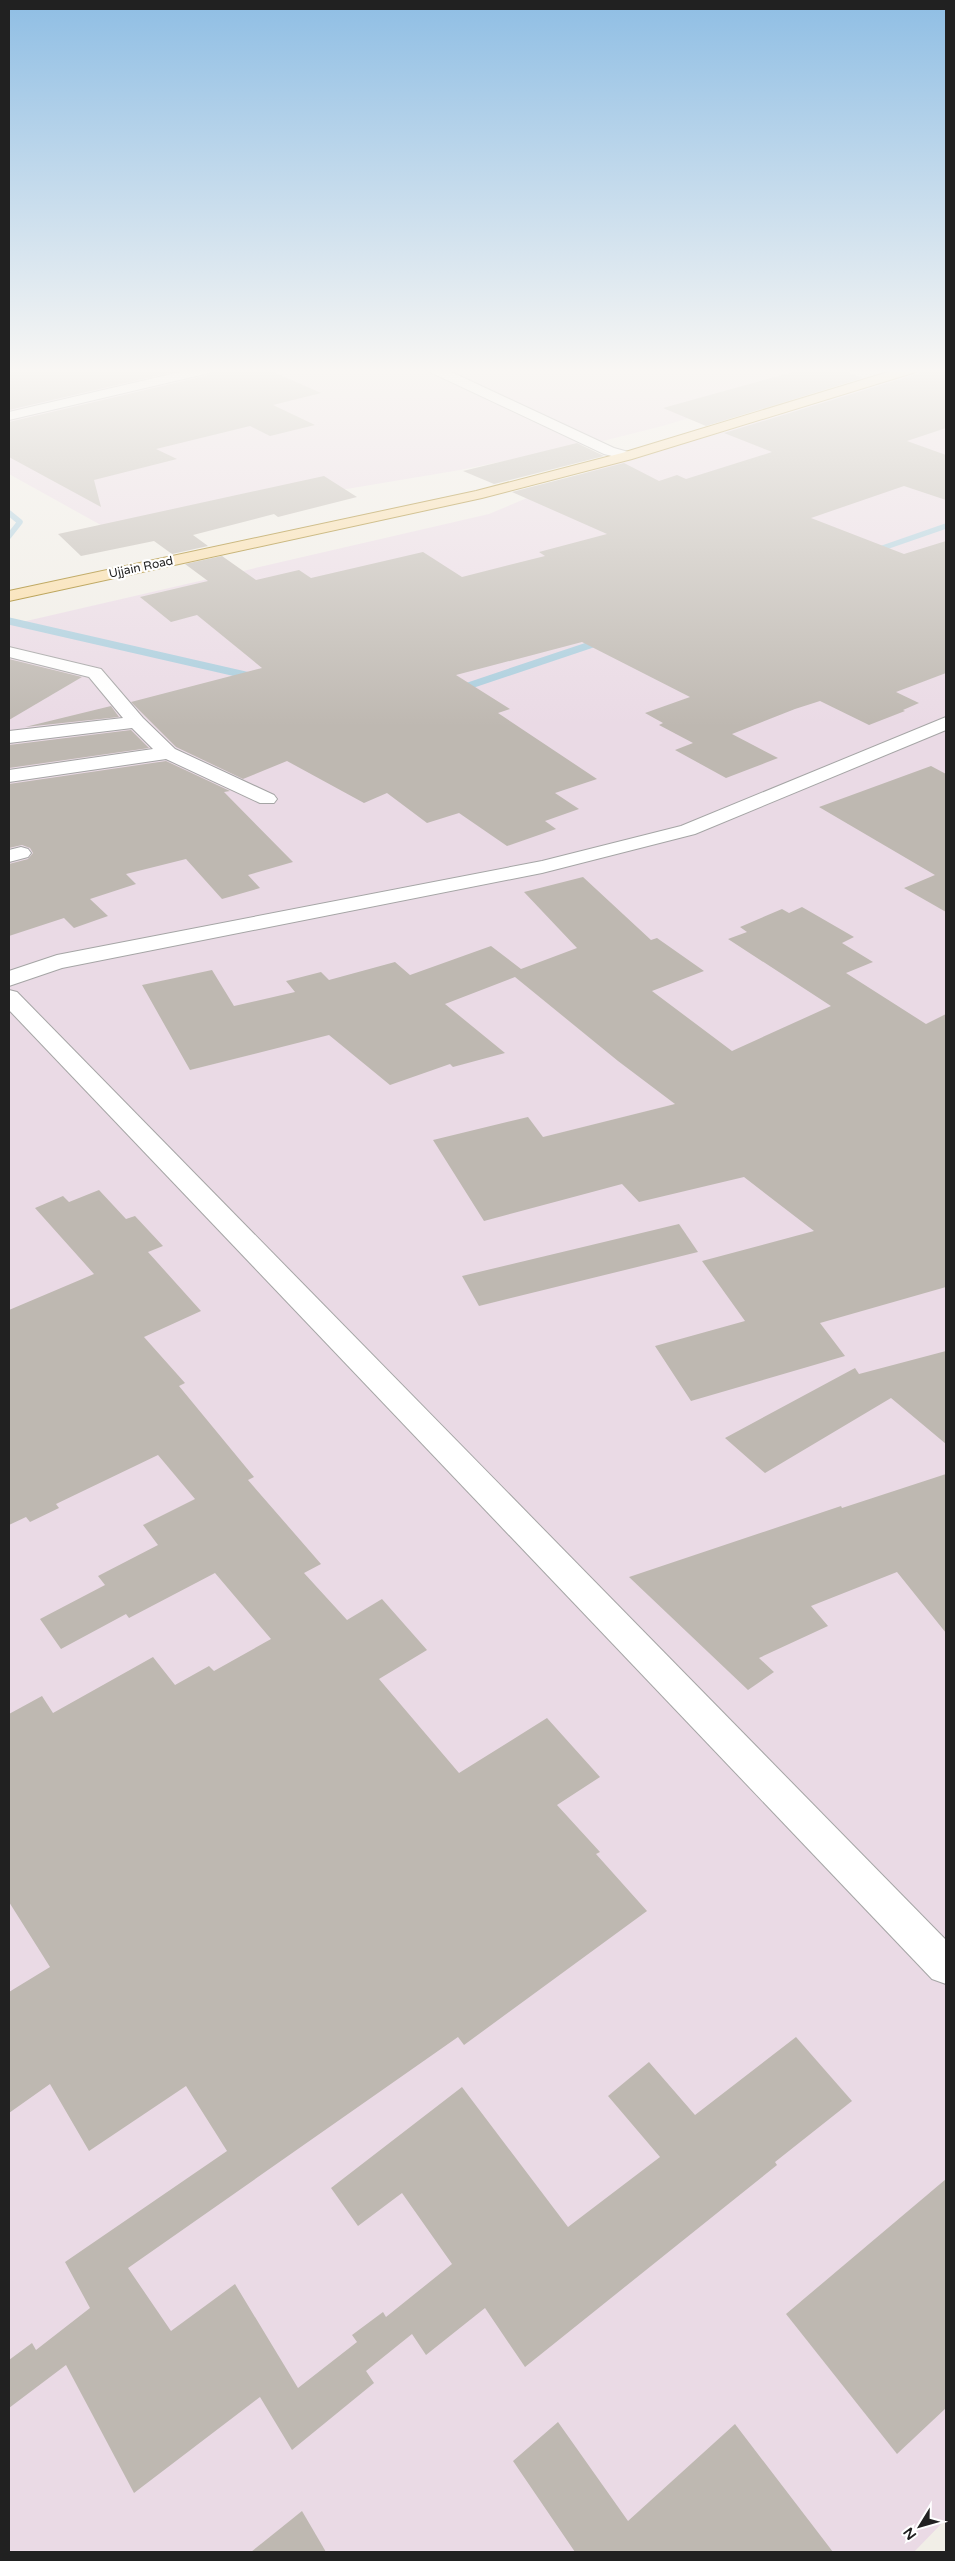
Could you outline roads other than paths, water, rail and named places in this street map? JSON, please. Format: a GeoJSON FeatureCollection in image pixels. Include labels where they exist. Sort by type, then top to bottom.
{"type":"FeatureCollection","features":[{"type":"Feature","properties":{"kind":"main road","name":"Ujjain Road"},"geometry":{"type":"LineString","coordinates":[[9,585],[468,489]]}},
{"type":"Feature","properties":{"kind":"main road","name":"Ujjain Road"},"geometry":{"type":"LineString","coordinates":[[9,596],[502,489]]}},
{"type":"Feature","properties":{"kind":"street"},"geometry":{"type":"LineString","coordinates":[[9,652],[95,673],[136,722],[168,753],[267,799]]}},
{"type":"Feature","properties":{"kind":"street"},"geometry":{"type":"LineString","coordinates":[[9,738],[136,722]]}},
{"type":"Feature","properties":{"kind":"street"},"geometry":{"type":"LineString","coordinates":[[9,979],[57,962],[542,867],[688,830],[737,812],[946,723]]}},
{"type":"Feature","properties":{"kind":"street"},"geometry":{"type":"LineString","coordinates":[[9,776],[168,753]]}},
{"type":"Feature","properties":{"kind":"street"},"geometry":{"type":"LineString","coordinates":[[9,997],[946,1966]]}},
{"type":"Feature","properties":{"kind":"waterway"},"geometry":{"type":"LineString","coordinates":[[9,513],[20,522],[9,536]]}},
{"type":"Feature","properties":{"kind":"waterway"},"geometry":{"type":"LineString","coordinates":[[874,551],[946,526]]}},
{"type":"Feature","properties":{"kind":"waterway"},"geometry":{"type":"LineString","coordinates":[[9,621],[254,677]]}},
{"type":"Feature","properties":{"kind":"waterway"},"geometry":{"type":"LineString","coordinates":[[459,689],[602,641]]}}]}
